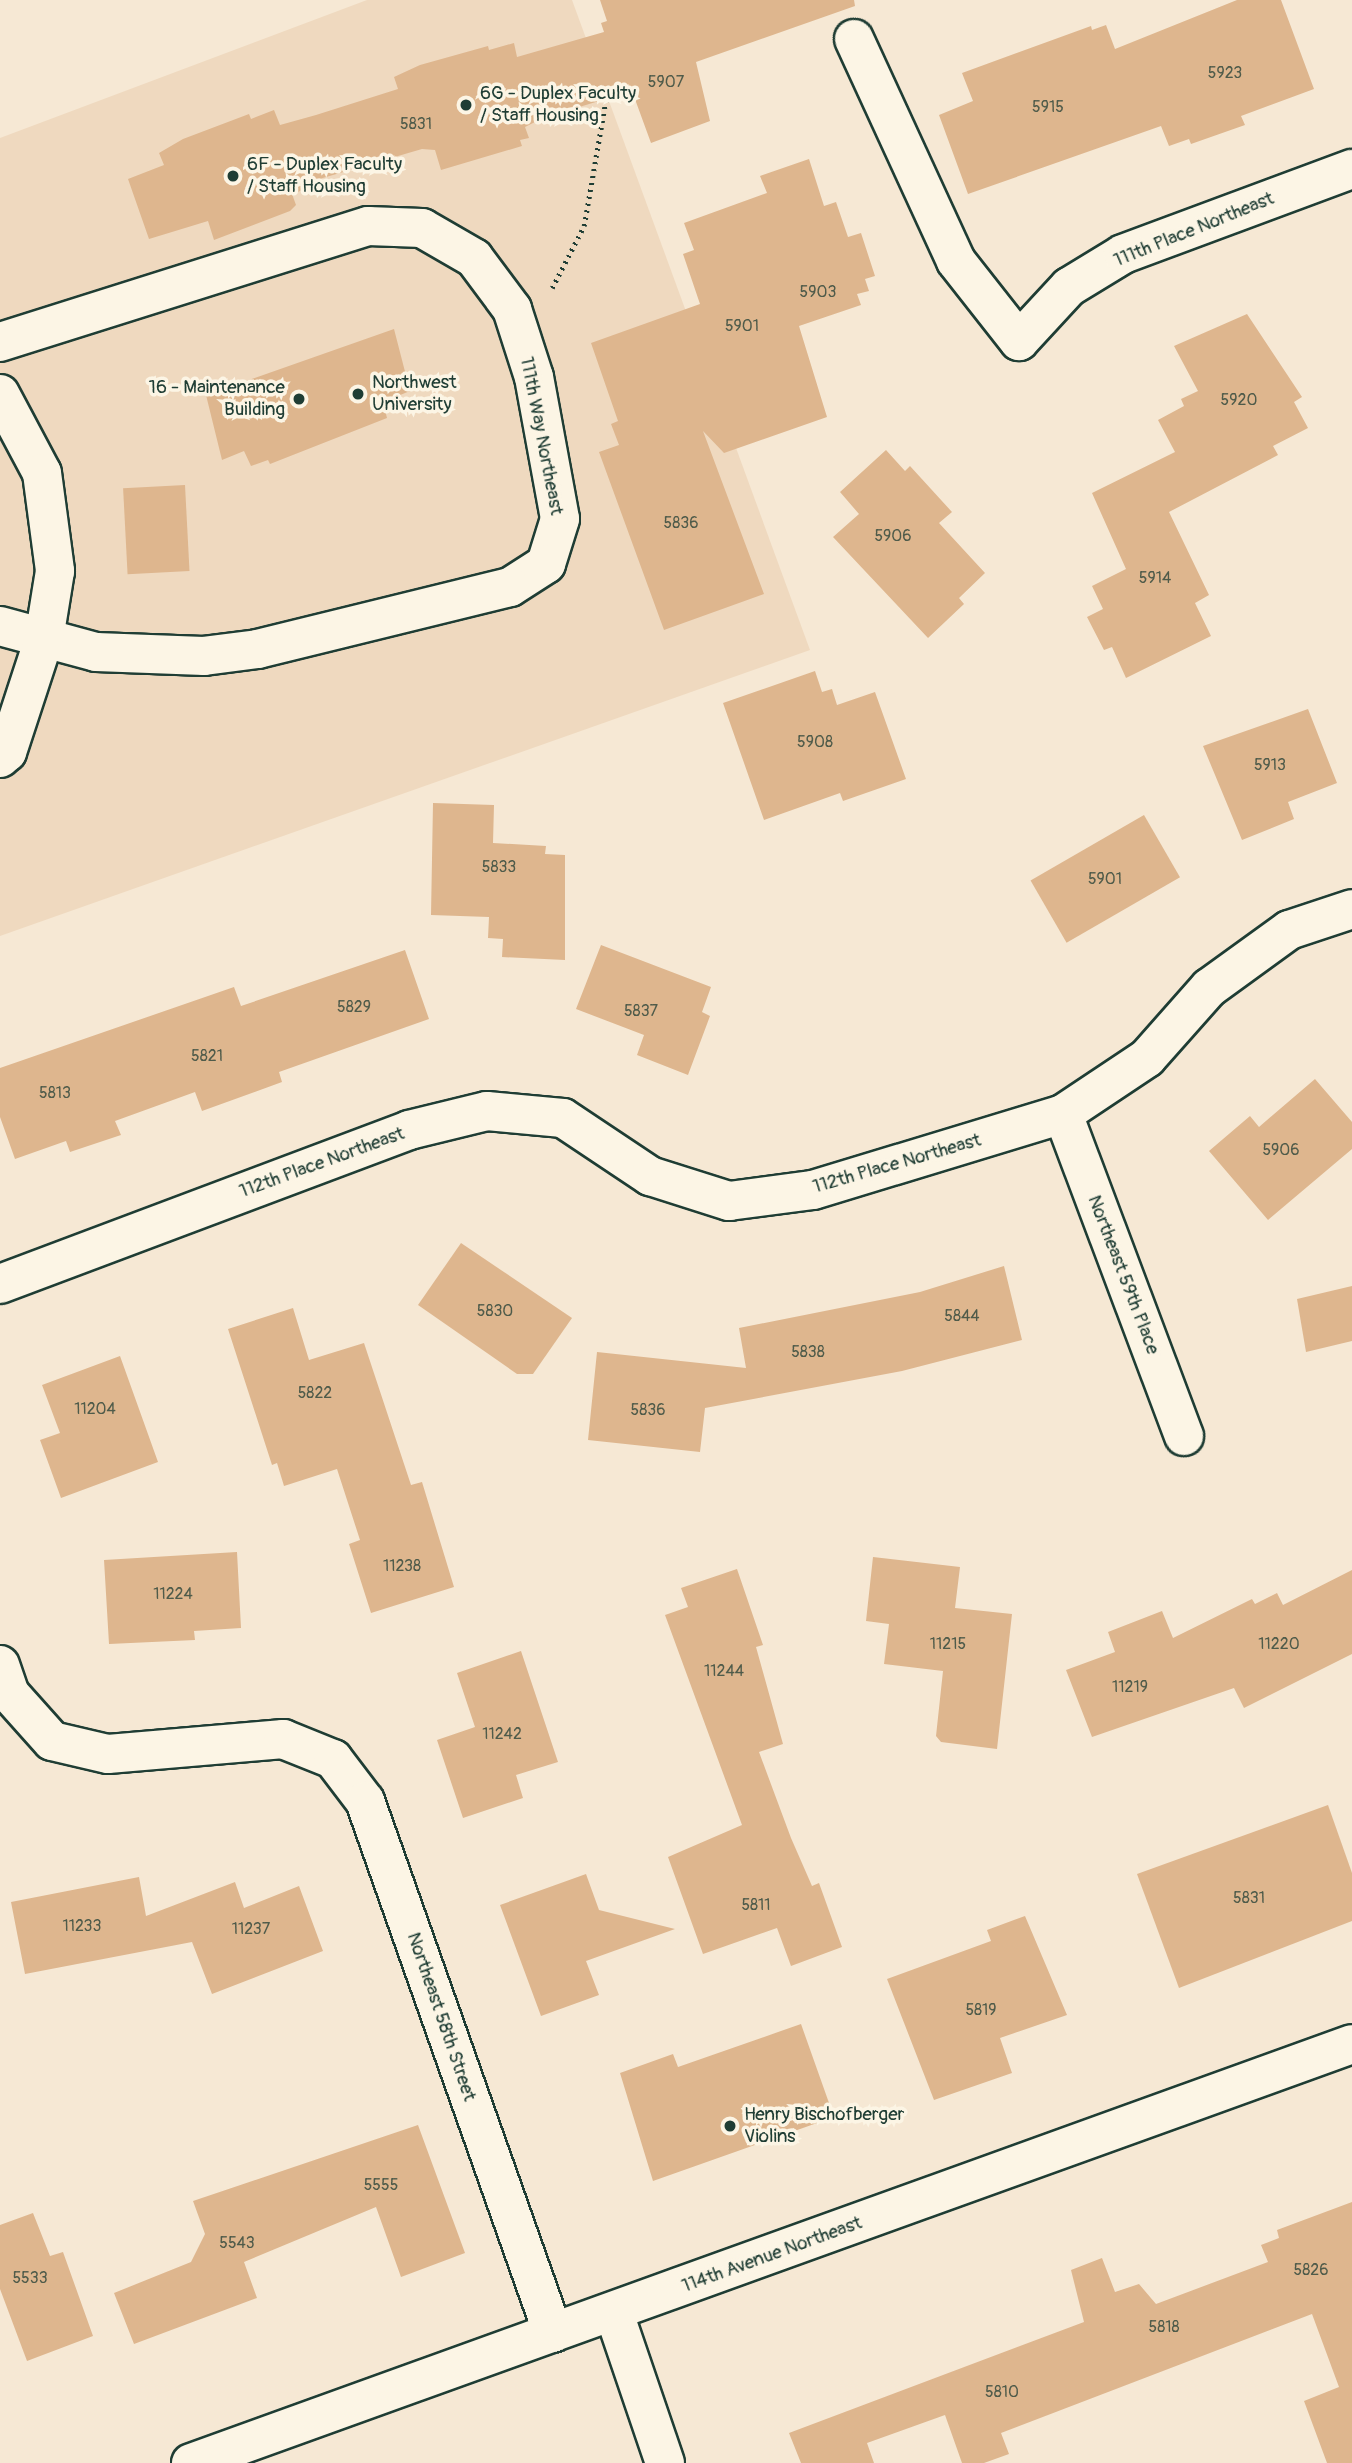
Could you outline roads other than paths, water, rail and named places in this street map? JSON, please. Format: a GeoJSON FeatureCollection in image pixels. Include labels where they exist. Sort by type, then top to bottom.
{"type":"FeatureCollection","features":[{"type":"Feature","properties":{"kind":"street","name":"111th Place Northeast"},"geometry":{"type":"LineString","coordinates":[[854,38],[956,261],[1019,341],[1069,287],[1123,254],[1352,169]]}},
{"type":"Feature","properties":{"kind":"street","name":"111th Way Northeast"},"geometry":{"type":"LineString","coordinates":[[0,342],[368,226],[422,228],[474,258],[512,309],[534,377],[560,519],[545,564],[510,587],[258,649],[204,656],[96,652],[0,626]]}},
{"type":"Feature","properties":{"kind":"street"},"geometry":{"type":"LineString","coordinates":[[0,394],[42,474],[55,571],[44,639],[7,752],[0,758]]}},
{"type":"Feature","properties":{"kind":"street","name":"112th Place Northeast"},"geometry":{"type":"LineString","coordinates":[[0,1284],[409,1130],[486,1111],[562,1118],[650,1176],[729,1201],[813,1190],[1063,1114],[1147,1058],[1209,988],[1289,930],[1352,909]]}},
{"type":"Feature","properties":{"kind":"street","name":"Northeast 59th Place"},"geometry":{"type":"LineString","coordinates":[[1063,1114],[1184,1436]]}},
{"type":"Feature","properties":{"kind":"street","name":"Northeast 58th Street"},"geometry":{"type":"LineString","coordinates":[[0,1665],[10,1694],[52,1741],[107,1754],[283,1739],[333,1759],[365,1801],[553,2333]]}},
{"type":"Feature","properties":{"kind":"street","name":"114th Avenue Northeast"},"geometry":{"type":"LineString","coordinates":[[191,2463],[614,2313],[1352,2043]]}},
{"type":"Feature","properties":{"kind":"street"},"geometry":{"type":"LineString","coordinates":[[614,2313],[665,2463]]}},
{"type":"Feature","properties":{"kind":"place","name":"6G - Duplex Faculty / Staff Housing"},"geometry":{"type":"Point","coordinates":[466,105]}},
{"type":"Feature","properties":{"kind":"place","name":"6F - Duplex Faculty / Staff Housing"},"geometry":{"type":"Point","coordinates":[233,176]}},
{"type":"Feature","properties":{"kind":"place","name":"Northwest University"},"geometry":{"type":"Point","coordinates":[358,394]}},
{"type":"Feature","properties":{"kind":"place","name":"16 - Maintenance Building"},"geometry":{"type":"Point","coordinates":[299,399]}},
{"type":"Feature","properties":{"kind":"place","name":"Henry Bischofberger Violins"},"geometry":{"type":"Point","coordinates":[730,2126]}}]}
